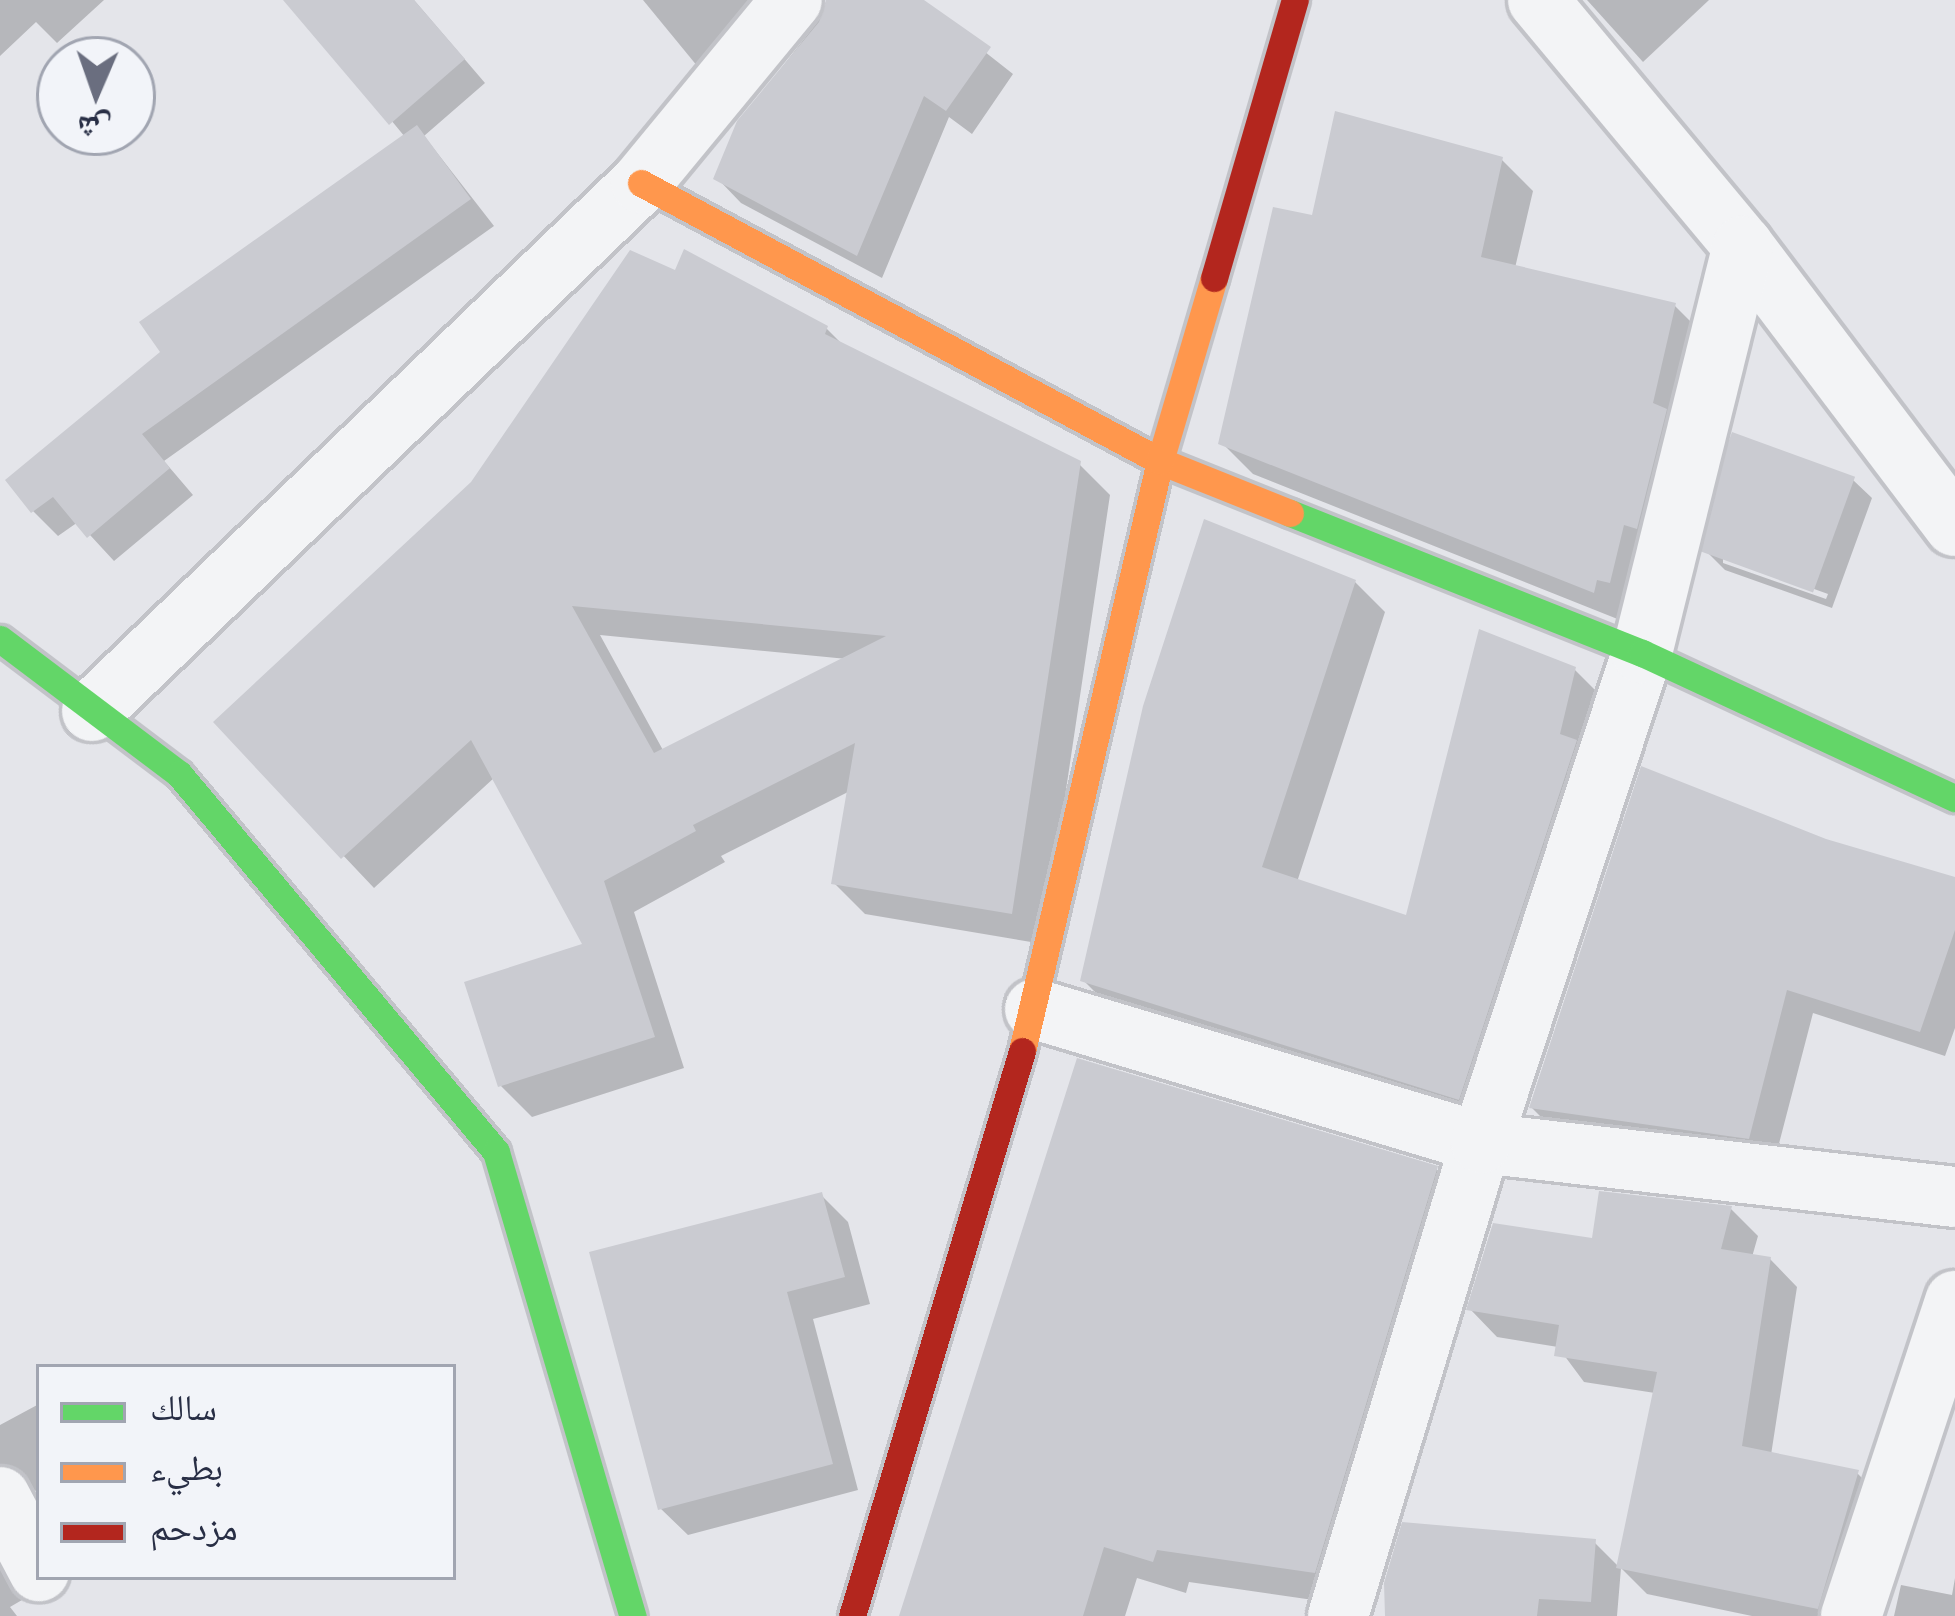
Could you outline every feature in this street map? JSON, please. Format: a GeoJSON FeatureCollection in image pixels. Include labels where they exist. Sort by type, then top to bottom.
{"type":"FeatureCollection","features":[{"type":"Feature","properties":{"kind":"street"},"geometry":{"type":"LineString","coordinates":[[92,711],[640,183],[792,0]]}},
{"type":"Feature","properties":{"kind":"street"},"geometry":{"type":"LineString","coordinates":[[852,1616],[1035,1010],[1160,461],[1295,0]]}},
{"type":"Feature","properties":{"kind":"street"},"geometry":{"type":"LineString","coordinates":[[1538,0],[1743,246],[1955,526]]}},
{"type":"Feature","properties":{"kind":"street"},"geometry":{"type":"LineString","coordinates":[[640,183],[1160,461],[1642,652],[1955,798]]}},
{"type":"Feature","properties":{"kind":"street"},"geometry":{"type":"LineString","coordinates":[[1338,1616],[1481,1143],[1642,652],[1743,246]]}},
{"type":"Feature","properties":{"kind":"street"},"geometry":{"type":"LineString","coordinates":[[0,639],[179,774],[496,1152],[633,1616]]}},
{"type":"Feature","properties":{"kind":"street"},"geometry":{"type":"LineString","coordinates":[[1035,1010],[1481,1143],[1955,1197]]}},
{"type":"Feature","properties":{"kind":"street"},"geometry":{"type":"LineString","coordinates":[[1851,1616],[1955,1301]]}},
{"type":"Feature","properties":{"kind":"street"},"geometry":{"type":"LineString","coordinates":[[0,1497],[36,1566]]}},
{"type":"Feature","properties":{"kind":"street"},"geometry":{"type":"LineString","coordinates":[[43,1580],[58,1616]]}},
{"type":"Feature","properties":{"kind":"building"},"geometry":{"type":"Polygon","coordinates":[[[283,0],[414,0],[465,59],[389,125],[283,0]]]}},
{"type":"Feature","properties":{"kind":"building"},"geometry":{"type":"Polygon","coordinates":[[[826,0],[924,0],[991,47],[946,111],[924,96],[857,256],[713,179],[737,121],[819,22],[826,0]]]}},
{"type":"Feature","properties":{"kind":"building"},"geometry":{"type":"Polygon","coordinates":[[[1335,111],[1503,157],[1481,257],[1676,303],[1653,403],[1667,409],[1637,529],[1624,525],[1610,583],[1597,580],[1594,593],[1218,444],[1273,207],[1312,215],[1335,111]]]}},
{"type":"Feature","properties":{"kind":"building"},"geometry":{"type":"Polygon","coordinates":[[[417,125],[471,199],[142,434],[170,468],[87,538],[53,497],[31,513],[5,480],[160,352],[139,322],[417,125]]]}},
{"type":"Feature","properties":{"kind":"building"},"geometry":{"type":"Polygon","coordinates":[[[684,249],[828,326],[825,334],[1081,461],[1012,914],[831,884],[855,743],[693,825],[696,831],[604,881],[655,1037],[498,1087],[464,982],[582,944],[471,740],[341,859],[213,722],[471,482],[630,250],[675,270],[684,249]],[[572,606],[654,753],[886,636],[572,606]]]}},
{"type":"Feature","properties":{"kind":"building"},"geometry":{"type":"Polygon","coordinates":[[[1732,432],[1855,477],[1813,592],[1690,548],[1732,432]]]}},
{"type":"Feature","properties":{"kind":"building"},"geometry":{"type":"Polygon","coordinates":[[[1204,519],[1356,580],[1262,867],[1406,915],[1479,629],[1576,667],[1560,734],[1577,740],[1459,1100],[1080,981],[1143,706],[1204,519]]]}},
{"type":"Feature","properties":{"kind":"building"},"geometry":{"type":"Polygon","coordinates":[[[1641,766],[1826,839],[1955,877],[1955,930],[1920,1032],[1787,990],[1749,1139],[1529,1108],[1641,766]]]}},
{"type":"Feature","properties":{"kind":"building"},"geometry":{"type":"Polygon","coordinates":[[[1077,1058],[1438,1166],[1315,1573],[1157,1550],[1153,1562],[1104,1547],[1083,1616],[899,1616],[1077,1058]]]}},
{"type":"Feature","properties":{"kind":"building"},"geometry":{"type":"Polygon","coordinates":[[[1599,1191],[1732,1206],[1721,1249],[1771,1257],[1742,1446],[1859,1470],[1818,1609],[1616,1568],[1657,1372],[1554,1356],[1559,1325],[1466,1310],[1493,1223],[1592,1238],[1599,1191]]]}},
{"type":"Feature","properties":{"kind":"building"},"geometry":{"type":"Polygon","coordinates":[[[822,1192],[845,1277],[787,1292],[833,1464],[658,1510],[589,1252],[822,1192]]]}},
{"type":"Feature","properties":{"kind":"building"},"geometry":{"type":"Polygon","coordinates":[[[1402,1522],[1596,1539],[1591,1602],[1539,1599],[1537,1616],[1385,1616],[1384,1583],[1402,1522]]]}},
{"type":"Feature","properties":{"kind":"traffic: fast"},"geometry":{"type":"LineString","coordinates":[[1290,513],[1642,653],[1955,798]]}},
{"type":"Feature","properties":{"kind":"traffic: fast"},"geometry":{"type":"LineString","coordinates":[[0,639],[179,774],[496,1152],[633,1616]]}},
{"type":"Feature","properties":{"kind":"traffic: slow"},"geometry":{"type":"LineString","coordinates":[[641,183],[1160,461],[1290,513]]}},
{"type":"Feature","properties":{"kind":"traffic: slow"},"geometry":{"type":"LineString","coordinates":[[1022,1051],[1160,461],[1214,278]]}},
{"type":"Feature","properties":{"kind":"traffic: jam"},"geometry":{"type":"LineString","coordinates":[[1214,278],[1295,0]]}},
{"type":"Feature","properties":{"kind":"traffic: jam"},"geometry":{"type":"LineString","coordinates":[[852,1616],[1022,1051]]}}]}
